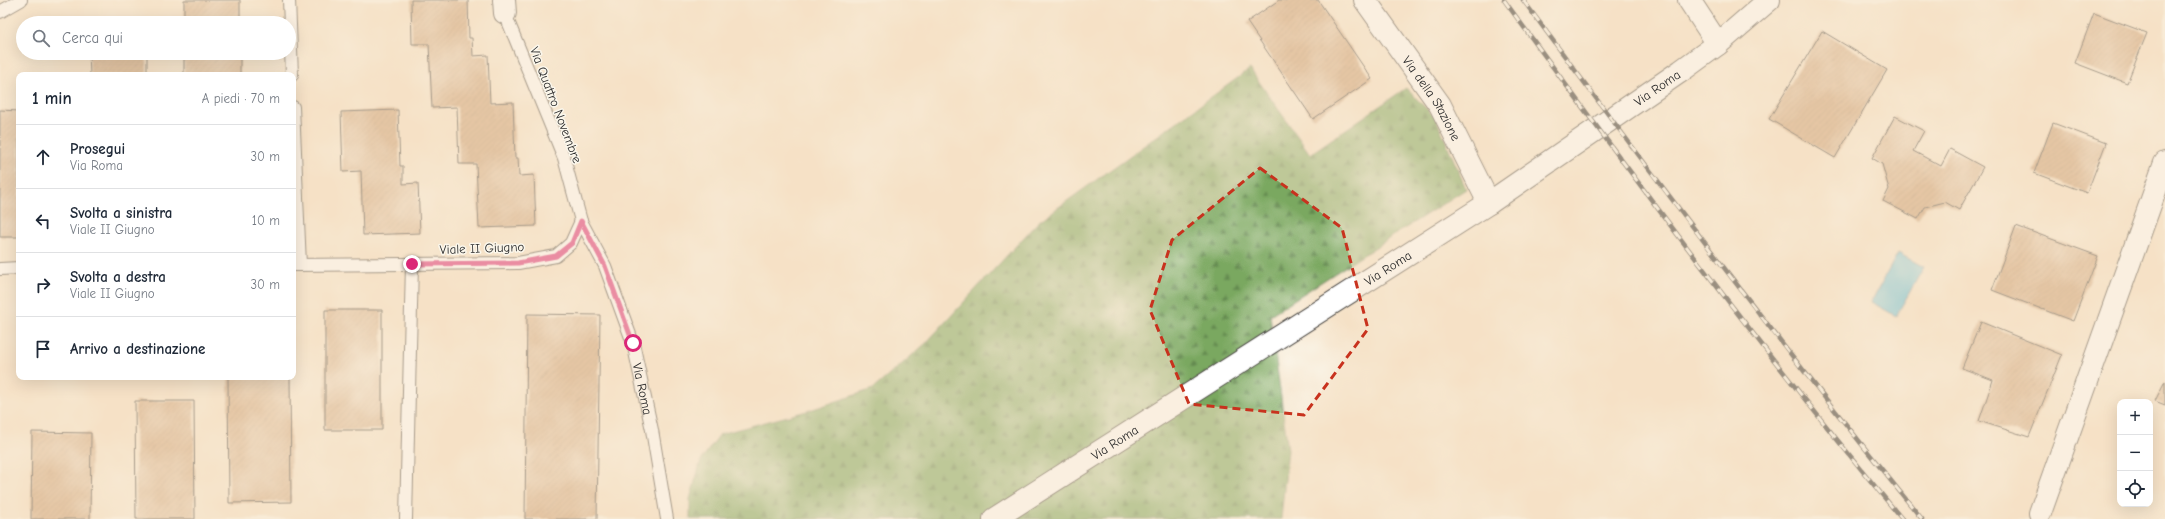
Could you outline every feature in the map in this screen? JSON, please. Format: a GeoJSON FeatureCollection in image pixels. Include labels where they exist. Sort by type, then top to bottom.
{"type":"FeatureCollection","features":[{"type":"Feature","properties":{"kind":"street","name":"Via della Stazione"},"geometry":{"type":"LineString","coordinates":[[1365,0],[1440,105],[1489,203]]}},
{"type":"Feature","properties":{"kind":"street"},"geometry":{"type":"LineString","coordinates":[[1688,0],[1718,44]]}},
{"type":"Feature","properties":{"kind":"street","name":"Via Roma"},"geometry":{"type":"LineString","coordinates":[[994,519],[1489,203],[1657,89],[1718,44],[1769,0]]}},
{"type":"Feature","properties":{"kind":"street"},"geometry":{"type":"LineString","coordinates":[[2040,513],[2165,163]]}},
{"type":"Feature","properties":{"kind":"lane"},"geometry":{"type":"LineString","coordinates":[[0,12],[21,0]]}},
{"type":"Feature","properties":{"kind":"lane"},"geometry":{"type":"LineString","coordinates":[[289,0],[290,16]]}},
{"type":"Feature","properties":{"kind":"lane","name":"Via Quattro Novembre"},"geometry":{"type":"LineString","coordinates":[[503,4],[564,158],[581,221]]}},
{"type":"Feature","properties":{"kind":"lane"},"geometry":{"type":"LineString","coordinates":[[291,60],[292,72]]}},
{"type":"Feature","properties":{"kind":"lane","name":"Viale II Giugno"},"geometry":{"type":"LineString","coordinates":[[296,265],[518,263],[556,256],[572,243],[581,221]]}},
{"type":"Feature","properties":{"kind":"lane","name":"Via Roma"},"geometry":{"type":"LineString","coordinates":[[581,221],[605,266],[633,343],[652,430],[667,519]]}},
{"type":"Feature","properties":{"kind":"lane"},"geometry":{"type":"LineString","coordinates":[[406,519],[412,264]]}},
{"type":"Feature","properties":{"kind":"lane"},"geometry":{"type":"LineString","coordinates":[[0,269],[16,268]]}},
{"type":"Feature","properties":{"kind":"highlighted area"},"geometry":{"type":"Polygon","coordinates":[[[1260,168],[1342,228],[1368,329],[1304,415],[1189,404],[1150,310],[1172,240],[1260,168]]]}},
{"type":"Feature","properties":{"kind":"green space"},"geometry":{"type":"Polygon","coordinates":[[[1250,69],[1310,154],[1406,88],[1436,118],[1466,189],[1270,315],[1288,450],[1281,519],[690,519],[690,499],[701,460],[720,434],[807,411],[873,389],[925,344],[1038,222],[1250,69]]]}},
{"type":"Feature","properties":{"kind":"water"},"geometry":{"type":"Polygon","coordinates":[[[1898,253],[1924,267],[1896,316],[1871,302],[1898,253]]]}},
{"type":"Feature","properties":{"kind":"building"},"geometry":{"type":"Polygon","coordinates":[[[184,0],[240,0],[240,16],[184,16],[184,0]]]}},
{"type":"Feature","properties":{"kind":"building"},"geometry":{"type":"Polygon","coordinates":[[[411,0],[468,0],[469,38],[472,38],[473,56],[488,55],[490,103],[513,102],[515,158],[518,158],[519,176],[534,175],[536,226],[479,228],[476,164],[459,164],[457,107],[432,108],[429,44],[412,44],[411,0]]]}},
{"type":"Feature","properties":{"kind":"building"},"geometry":{"type":"Polygon","coordinates":[[[1279,0],[1318,0],[1372,79],[1313,119],[1247,22],[1279,0]]]}},
{"type":"Feature","properties":{"kind":"building"},"geometry":{"type":"Polygon","coordinates":[[[2094,13],[2147,33],[2127,83],[2075,63],[2094,13]]]}},
{"type":"Feature","properties":{"kind":"building"},"geometry":{"type":"Polygon","coordinates":[[[1822,31],[1887,70],[1835,158],[1769,119],[1822,31]]]}},
{"type":"Feature","properties":{"kind":"building"},"geometry":{"type":"Polygon","coordinates":[[[89,60],[147,60],[147,72],[90,72],[89,60]]]}},
{"type":"Feature","properties":{"kind":"building"},"geometry":{"type":"Polygon","coordinates":[[[184,60],[240,60],[240,72],[184,72],[184,60]]]}},
{"type":"Feature","properties":{"kind":"building"},"geometry":{"type":"Polygon","coordinates":[[[0,110],[16,111],[16,237],[0,237],[0,110]]]}},
{"type":"Feature","properties":{"kind":"building"},"geometry":{"type":"Polygon","coordinates":[[[398,110],[400,166],[403,166],[403,184],[418,183],[420,233],[363,235],[361,171],[343,172],[341,112],[398,110]]]}},
{"type":"Feature","properties":{"kind":"building"},"geometry":{"type":"Polygon","coordinates":[[[1895,116],[1924,131],[1913,151],[1941,166],[1950,149],[1983,167],[1959,210],[1945,202],[1925,207],[1918,219],[1883,201],[1889,189],[1882,164],[1872,158],[1895,116]]]}},
{"type":"Feature","properties":{"kind":"building"},"geometry":{"type":"Polygon","coordinates":[[[2053,123],[2106,143],[2087,193],[2034,173],[2053,123]]]}},
{"type":"Feature","properties":{"kind":"building"},"geometry":{"type":"Polygon","coordinates":[[[2016,226],[2098,256],[2073,321],[1992,290],[2016,226]]]}},
{"type":"Feature","properties":{"kind":"building"},"geometry":{"type":"Polygon","coordinates":[[[325,310],[382,310],[382,430],[325,430],[325,310]]]}},
{"type":"Feature","properties":{"kind":"building"},"geometry":{"type":"Polygon","coordinates":[[[527,314],[600,315],[597,519],[525,519],[527,314]]]}},
{"type":"Feature","properties":{"kind":"building"},"geometry":{"type":"Polygon","coordinates":[[[1981,322],[2062,355],[2029,437],[1979,421],[1993,380],[1962,368],[1981,322]]]}},
{"type":"Feature","properties":{"kind":"building"},"geometry":{"type":"Polygon","coordinates":[[[228,380],[290,380],[291,502],[229,503],[228,380]]]}},
{"type":"Feature","properties":{"kind":"building"},"geometry":{"type":"Polygon","coordinates":[[[2165,381],[2165,405],[2155,401],[2165,381]]]}},
{"type":"Feature","properties":{"kind":"building"},"geometry":{"type":"Polygon","coordinates":[[[135,401],[194,401],[195,519],[136,519],[135,401]]]}},
{"type":"Feature","properties":{"kind":"building"},"geometry":{"type":"Polygon","coordinates":[[[32,432],[91,433],[90,519],[31,519],[32,432]]]}},
{"type":"Feature","properties":{"kind":"railway"},"geometry":{"type":"LineString","coordinates":[[1504,0],[1699,263],[1799,392],[1902,519]]}},
{"type":"Feature","properties":{"kind":"railway"},"geometry":{"type":"LineString","coordinates":[[1523,0],[1720,262],[1922,519]]}},
{"type":"Feature","properties":{"kind":"route"},"geometry":{"type":"LineString","coordinates":[[412,264],[518,263],[556,256],[572,243],[581,221],[605,266],[633,343]]}}]}
